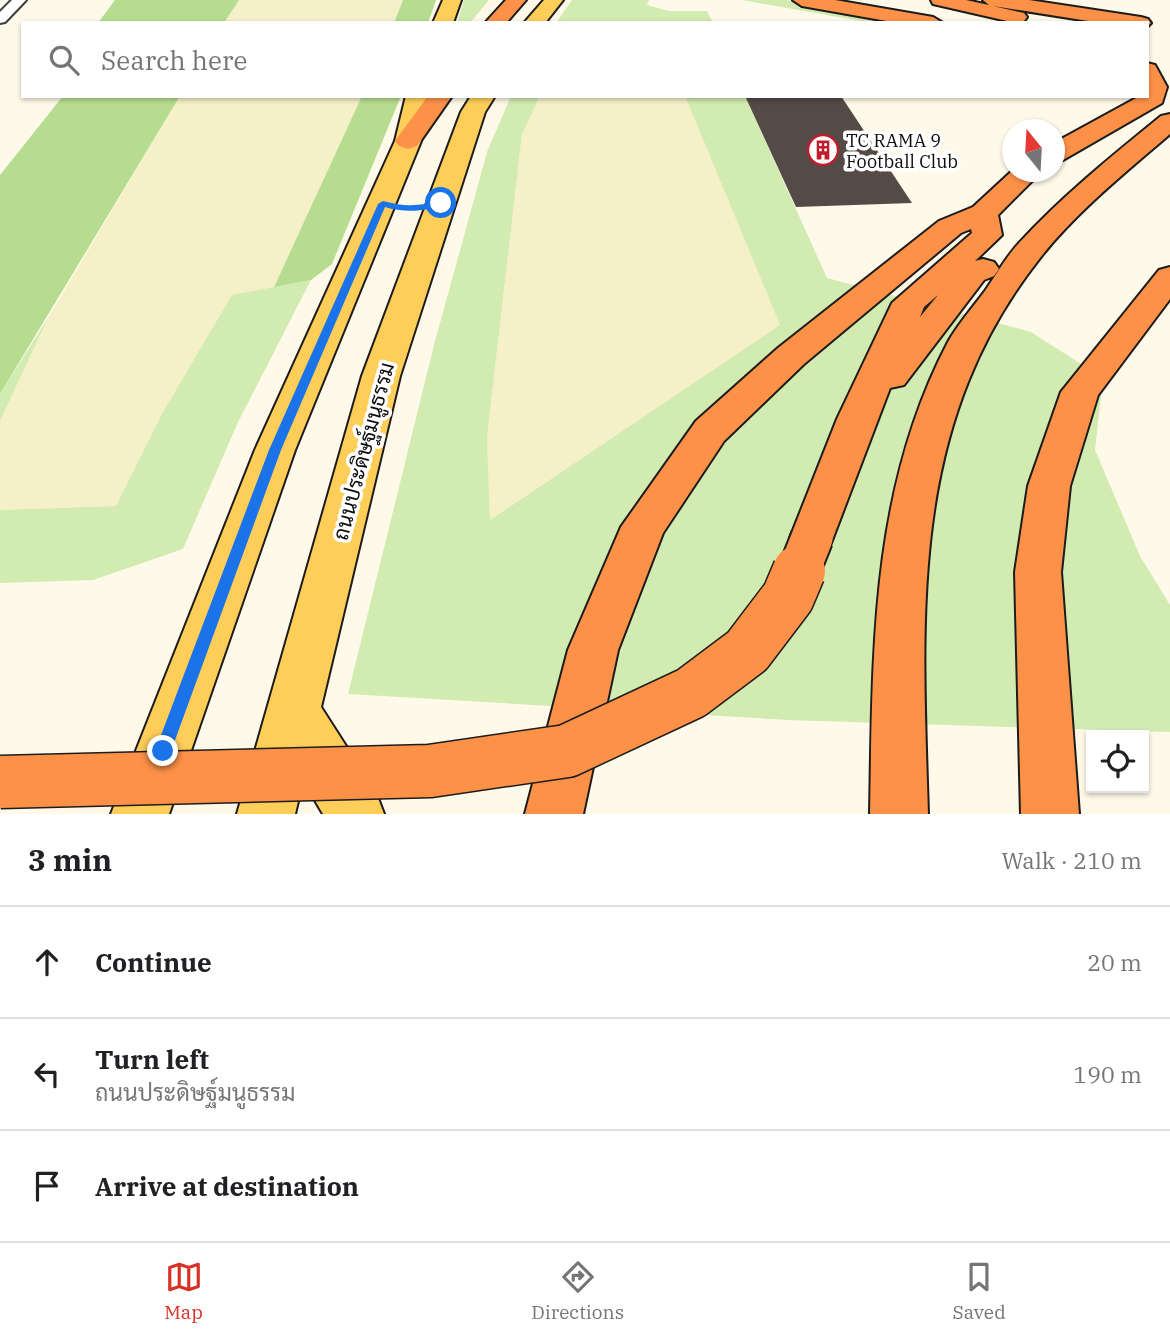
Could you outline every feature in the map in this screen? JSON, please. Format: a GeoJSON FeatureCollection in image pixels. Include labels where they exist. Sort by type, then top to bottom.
{"type":"FeatureCollection","features":[{"type":"Feature","properties":{"kind":"highway"},"geometry":{"type":"LineString","coordinates":[[497,21],[517,0]]}},
{"type":"Feature","properties":{"kind":"highway"},"geometry":{"type":"LineString","coordinates":[[802,0],[922,21]]}},
{"type":"Feature","properties":{"kind":"highway"},"geometry":{"type":"LineString","coordinates":[[940,0],[1028,21]]}},
{"type":"Feature","properties":{"kind":"highway"},"geometry":{"type":"LineString","coordinates":[[992,0],[1151,21]]}},
{"type":"Feature","properties":{"kind":"highway"},"geometry":{"type":"LineString","coordinates":[[1078,0],[1151,21]]}},
{"type":"Feature","properties":{"kind":"highway"},"geometry":{"type":"LineString","coordinates":[[1065,148],[1154,98],[1151,58]]}},
{"type":"Feature","properties":{"kind":"highway"},"geometry":{"type":"LineString","coordinates":[[408,141],[439,98]]}},
{"type":"Feature","properties":{"kind":"highway"},"geometry":{"type":"LineString","coordinates":[[898,814],[898,669],[903,563],[916,488],[932,427],[966,342],[1029,251],[1101,179],[1170,121]]}},
{"type":"Feature","properties":{"kind":"highway"},"geometry":{"type":"LineString","coordinates":[[554,814],[593,650],[643,527],[709,430],[791,356],[950,227],[983,212],[1016,182]]}},
{"type":"Feature","properties":{"kind":"highway"},"geometry":{"type":"LineString","coordinates":[[0,782],[430,771],[567,751],[691,693],[747,651],[788,597],[857,419],[909,303],[987,235],[983,212]]}},
{"type":"Feature","properties":{"kind":"highway"},"geometry":{"type":"LineString","coordinates":[[857,419],[973,273],[1029,251]]}},
{"type":"Feature","properties":{"kind":"highway"},"geometry":{"type":"LineString","coordinates":[[1050,814],[1038,572],[1049,486],[1080,391],[1170,277]]}},
{"type":"Feature","properties":{"kind":"main road"},"geometry":{"type":"LineString","coordinates":[[444,21],[452,0]]}},
{"type":"Feature","properties":{"kind":"main road"},"geometry":{"type":"LineString","coordinates":[[536,21],[554,0]]}},
{"type":"Feature","properties":{"kind":"main road"},"geometry":{"type":"LineString","coordinates":[[140,814],[275,450],[408,141],[418,98]]}},
{"type":"Feature","properties":{"kind":"main road","name":"ถนนประดิษฐ์มนูธรรม"},"geometry":{"type":"LineString","coordinates":[[266,814],[381,376],[473,112],[482,98]]}},
{"type":"Feature","properties":{"kind":"main road"},"geometry":{"type":"LineString","coordinates":[[383,204],[398,209],[441,203]]}},
{"type":"Feature","properties":{"kind":"main road"},"geometry":{"type":"LineString","coordinates":[[293,711],[355,814]]}},
{"type":"Feature","properties":{"kind":"street"},"geometry":{"type":"LineString","coordinates":[[0,19],[20,0]]}},
{"type":"Feature","properties":{"kind":"shaded area"},"geometry":{"type":"Polygon","coordinates":[[[239,0],[403,0],[395,21],[225,21],[239,0]]]}},
{"type":"Feature","properties":{"kind":"shaded area"},"geometry":{"type":"Polygon","coordinates":[[[179,98],[361,98],[274,287],[232,296],[163,412],[116,506],[0,510],[0,421],[48,318],[179,98]]]}},
{"type":"Feature","properties":{"kind":"shaded area"},"geometry":{"type":"Polygon","coordinates":[[[539,98],[686,98],[780,325],[490,520],[487,437],[522,134],[539,98]]]}},
{"type":"Feature","properties":{"kind":"green space"},"geometry":{"type":"Polygon","coordinates":[[[115,0],[239,0],[225,21],[99,21],[115,0]]]}},
{"type":"Feature","properties":{"kind":"green space"},"geometry":{"type":"Polygon","coordinates":[[[403,0],[436,0],[429,21],[395,21],[403,0]]]}},
{"type":"Feature","properties":{"kind":"green space"},"geometry":{"type":"Polygon","coordinates":[[[464,0],[489,0],[472,21],[458,21],[464,0]]]}},
{"type":"Feature","properties":{"kind":"green space"},"geometry":{"type":"Polygon","coordinates":[[[572,0],[649,0],[647,5],[669,11],[707,11],[712,21],[557,21],[572,0]]]}},
{"type":"Feature","properties":{"kind":"green space"},"geometry":{"type":"Polygon","coordinates":[[[742,0],[786,0],[902,21],[861,21],[742,0]]]}},
{"type":"Feature","properties":{"kind":"green space"},"geometry":{"type":"Polygon","coordinates":[[[61,98],[179,98],[0,394],[0,175],[61,98]]]}},
{"type":"Feature","properties":{"kind":"green space"},"geometry":{"type":"Polygon","coordinates":[[[361,98],[400,98],[332,264],[311,280],[274,287],[361,98]]]}},
{"type":"Feature","properties":{"kind":"green space"},"geometry":{"type":"Polygon","coordinates":[[[510,98],[539,98],[522,134],[487,437],[490,520],[780,325],[686,98],[746,98],[827,278],[1031,332],[1103,378],[1095,450],[1140,556],[1170,605],[1170,732],[788,720],[348,694],[434,345],[487,152],[510,98]]]}},
{"type":"Feature","properties":{"kind":"green space"},"geometry":{"type":"Polygon","coordinates":[[[311,280],[238,422],[183,549],[93,580],[0,583],[0,510],[116,506],[163,412],[232,295],[311,280]]]}},
{"type":"Feature","properties":{"kind":"green space"},"geometry":{"type":"Polygon","coordinates":[[[48,318],[0,421],[0,394],[48,318]]]}},
{"type":"Feature","properties":{"kind":"building","name":"TC RAMA 9 Football Club"},"geometry":{"type":"Polygon","coordinates":[[[746,98],[842,98],[912,203],[796,207],[746,98]]]}},
{"type":"Feature","properties":{"kind":"place","name":"TC RAMA 9 Football Club"},"geometry":{"type":"Point","coordinates":[823,150]}},
{"type":"Feature","properties":{"kind":"route"},"geometry":{"type":"LineString","coordinates":[[163,751],[275,450],[383,204],[398,209],[441,203]]}}]}
